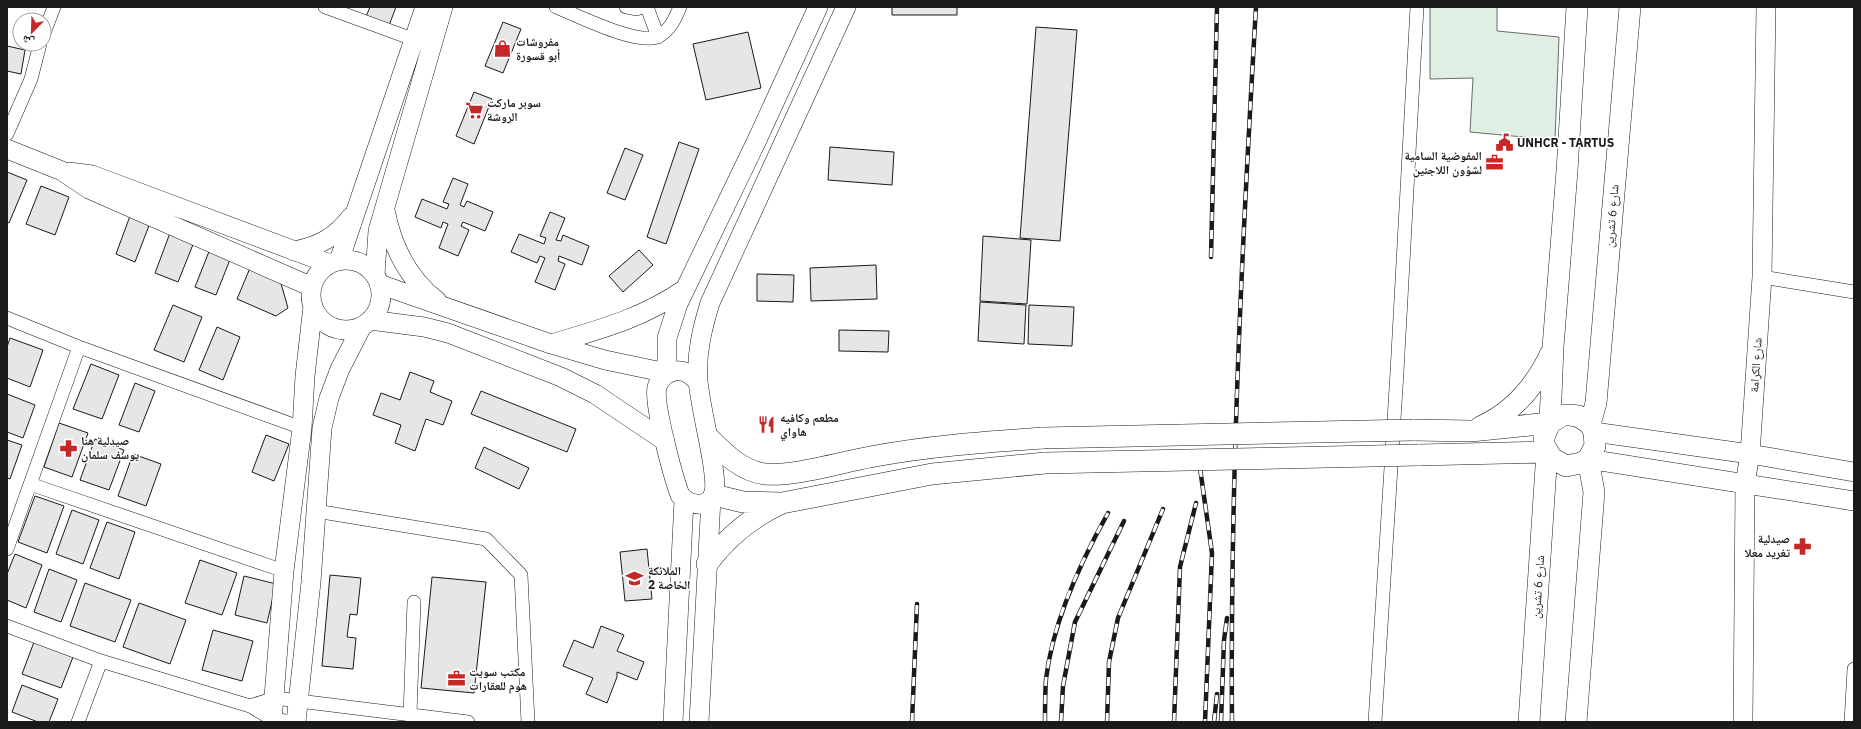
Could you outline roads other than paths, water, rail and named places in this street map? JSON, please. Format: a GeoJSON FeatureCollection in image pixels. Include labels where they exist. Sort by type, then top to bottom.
{"type":"FeatureCollection","features":[{"type":"Feature","properties":{"kind":"main road"},"geometry":{"type":"LineString","coordinates":[[710,439],[738,464],[752,471],[767,474],[787,473],[870,457],[955,444],[1043,438],[1413,430],[1471,431],[1550,423],[1563,416],[1570,415],[1578,416],[1592,428],[1595,446],[1588,459],[1581,463],[1566,466],[1558,463],[1547,452],[1544,437],[1550,423],[1553,347],[1567,171],[1577,7]]}},
{"type":"Feature","properties":{"kind":"main road","name":"شارع 6 تشرين"},"geometry":{"type":"LineString","coordinates":[[1592,428],[1596,402],[1630,7]]}},
{"type":"Feature","properties":{"kind":"main road"},"geometry":{"type":"LineString","coordinates":[[1471,431],[1498,418],[1521,399],[1539,376],[1553,347]]}},
{"type":"Feature","properties":{"kind":"main road"},"geometry":{"type":"LineString","coordinates":[[712,497],[743,502],[782,503],[932,474],[1045,463],[1547,452]]}},
{"type":"Feature","properties":{"kind":"main road","name":"شارع 6 تشرين"},"geometry":{"type":"LineString","coordinates":[[1529,722],[1547,452]]}},
{"type":"Feature","properties":{"kind":"main road"},"geometry":{"type":"LineString","coordinates":[[1576,722],[1594,492],[1588,459]]}},
{"type":"Feature","properties":{"kind":"main road"},"geometry":{"type":"LineString","coordinates":[[707,564],[722,545],[751,519],[782,503]]}},
{"type":"Feature","properties":{"kind":"street"},"geometry":{"type":"LineString","coordinates":[[325,7],[413,40],[432,44]]}},
{"type":"Feature","properties":{"kind":"street"},"geometry":{"type":"LineString","coordinates":[[272,720],[275,698],[284,571],[302,428],[305,376],[313,306],[312,287],[319,274],[335,262],[356,211],[425,7]]}},
{"type":"Feature","properties":{"kind":"street"},"geometry":{"type":"LineString","coordinates":[[296,722],[316,511],[322,428],[329,398],[340,369],[366,323],[376,313],[380,303],[377,279],[378,231],[444,7]]}},
{"type":"Feature","properties":{"kind":"street"},"geometry":{"type":"LineString","coordinates":[[556,7],[627,36],[645,39],[658,37],[670,28],[680,7]]}},
{"type":"Feature","properties":{"kind":"street"},"geometry":{"type":"LineString","coordinates":[[626,7],[636,9],[643,7]]}},
{"type":"Feature","properties":{"kind":"street"},"geometry":{"type":"LineString","coordinates":[[647,7],[658,37]]}},
{"type":"Feature","properties":{"kind":"street"},"geometry":{"type":"LineString","coordinates":[[668,373],[667,344],[671,320],[758,138],[818,7]]}},
{"type":"Feature","properties":{"kind":"street"},"geometry":{"type":"LineString","coordinates":[[699,722],[707,564],[712,497],[715,481],[710,439],[698,382],[700,342],[710,303],[846,7]]}},
{"type":"Feature","properties":{"kind":"street"},"geometry":{"type":"LineString","coordinates":[[1375,722],[1397,372],[1417,7]]}},
{"type":"Feature","properties":{"kind":"street","name":"شارع الكرامة"},"geometry":{"type":"LineString","coordinates":[[1743,722],[1745,484],[1750,454],[1762,278],[1766,7]]}},
{"type":"Feature","properties":{"kind":"street"},"geometry":{"type":"LineString","coordinates":[[7,134],[31,79],[38,52]]}},
{"type":"Feature","properties":{"kind":"street"},"geometry":{"type":"LineString","coordinates":[[7,149],[62,171],[89,188],[312,287]]}},
{"type":"Feature","properties":{"kind":"street"},"geometry":{"type":"LineString","coordinates":[[62,171],[92,175],[294,250],[335,262],[349,260],[359,263],[377,279],[444,307],[551,344],[605,360],[668,373],[685,371],[693,375],[698,382]]}},
{"type":"Feature","properties":{"kind":"street"},"geometry":{"type":"LineString","coordinates":[[385,208],[393,241],[408,271],[427,292],[444,307]]}},
{"type":"Feature","properties":{"kind":"street"},"geometry":{"type":"LineString","coordinates":[[294,250],[315,246],[330,238],[343,228],[356,211]]}},
{"type":"Feature","properties":{"kind":"street"},"geometry":{"type":"LineString","coordinates":[[1762,278],[1854,292]]}},
{"type":"Feature","properties":{"kind":"street"},"geometry":{"type":"LineString","coordinates":[[551,344],[630,320],[650,311],[686,288]]}},
{"type":"Feature","properties":{"kind":"street"},"geometry":{"type":"LineString","coordinates":[[313,306],[321,319],[333,327],[343,330],[353,330],[366,323],[424,326],[448,333],[561,377],[595,394],[665,441]]}},
{"type":"Feature","properties":{"kind":"street"},"geometry":{"type":"LineString","coordinates":[[7,318],[80,347],[302,428]]}},
{"type":"Feature","properties":{"kind":"street"},"geometry":{"type":"LineString","coordinates":[[7,549],[80,347]]}},
{"type":"Feature","properties":{"kind":"street"},"geometry":{"type":"LineString","coordinates":[[668,373],[661,379],[657,387],[657,395],[665,441],[680,495],[684,500],[693,505],[703,504],[712,497]]}},
{"type":"Feature","properties":{"kind":"street"},"geometry":{"type":"LineString","coordinates":[[1592,428],[1854,472]]}},
{"type":"Feature","properties":{"kind":"street"},"geometry":{"type":"LineString","coordinates":[[1588,459],[1854,501]]}},
{"type":"Feature","properties":{"kind":"street"},"geometry":{"type":"LineString","coordinates":[[30,484],[284,571]]}},
{"type":"Feature","properties":{"kind":"street"},"geometry":{"type":"LineString","coordinates":[[673,722],[684,500]]}},
{"type":"Feature","properties":{"kind":"street"},"geometry":{"type":"LineString","coordinates":[[316,511],[486,539],[521,575],[528,722]]}},
{"type":"Feature","properties":{"kind":"street"},"geometry":{"type":"LineString","coordinates":[[410,715],[414,602]]}},
{"type":"Feature","properties":{"kind":"street"},"geometry":{"type":"LineString","coordinates":[[7,626],[101,661],[250,706],[272,720],[292,722]]}},
{"type":"Feature","properties":{"kind":"street"},"geometry":{"type":"LineString","coordinates":[[78,722],[101,661]]}},
{"type":"Feature","properties":{"kind":"street"},"geometry":{"type":"LineString","coordinates":[[1851,722],[1854,669]]}},
{"type":"Feature","properties":{"kind":"street"},"geometry":{"type":"LineString","coordinates":[[250,706],[275,698],[468,722]]}},
{"type":"Feature","properties":{"kind":"railway"},"geometry":{"type":"LineString","coordinates":[[1211,257],[1217,7]]}},
{"type":"Feature","properties":{"kind":"railway"},"geometry":{"type":"LineString","coordinates":[[1232,722],[1233,543],[1238,364],[1256,7]]}},
{"type":"Feature","properties":{"kind":"railway"},"geometry":{"type":"LineString","coordinates":[[1200,468],[1212,553],[1205,722]]}},
{"type":"Feature","properties":{"kind":"railway"},"geometry":{"type":"LineString","coordinates":[[1174,722],[1180,567],[1196,503]]}},
{"type":"Feature","properties":{"kind":"railway"},"geometry":{"type":"LineString","coordinates":[[1107,722],[1109,662],[1118,618],[1163,509]]}},
{"type":"Feature","properties":{"kind":"railway"},"geometry":{"type":"LineString","coordinates":[[1045,722],[1046,679],[1061,614],[1087,552],[1108,513]]}},
{"type":"Feature","properties":{"kind":"railway"},"geometry":{"type":"LineString","coordinates":[[1061,722],[1063,686],[1075,622],[1124,521]]}},
{"type":"Feature","properties":{"kind":"railway"},"geometry":{"type":"LineString","coordinates":[[912,722],[917,604]]}},
{"type":"Feature","properties":{"kind":"railway"},"geometry":{"type":"LineString","coordinates":[[1221,722],[1224,640],[1227,618]]}},
{"type":"Feature","properties":{"kind":"railway"},"geometry":{"type":"LineString","coordinates":[[1214,722],[1217,694]]}},
{"type":"Feature","properties":{"kind":"place","name":"مفروشات أبو قسورة"},"geometry":{"type":"Point","coordinates":[503,49]}},
{"type":"Feature","properties":{"kind":"place","name":"سوبر ماركت الروشة"},"geometry":{"type":"Point","coordinates":[474,110]}},
{"type":"Feature","properties":{"kind":"place","name":"UNHCR - TARTUS"},"geometry":{"type":"Point","coordinates":[1504,143]}},
{"type":"Feature","properties":{"kind":"place","name":"المفوضية السامية لشؤون اللاجئين"},"geometry":{"type":"Point","coordinates":[1495,163]}},
{"type":"Feature","properties":{"kind":"place","name":"مطعم وكافيه هاواي"},"geometry":{"type":"Point","coordinates":[767,425]}},
{"type":"Feature","properties":{"kind":"place","name":"صيدلية هنا يوسف سلمان"},"geometry":{"type":"Point","coordinates":[68,448]}},
{"type":"Feature","properties":{"kind":"place","name":"صيدلية تغريد معلا"},"geometry":{"type":"Point","coordinates":[1803,546]}},
{"type":"Feature","properties":{"kind":"place","name":"الملائكة الخاصة 2"},"geometry":{"type":"Point","coordinates":[635,578]}},
{"type":"Feature","properties":{"kind":"place","name":"مكتب سويت هوم للعقارات"},"geometry":{"type":"Point","coordinates":[456,679]}}]}
